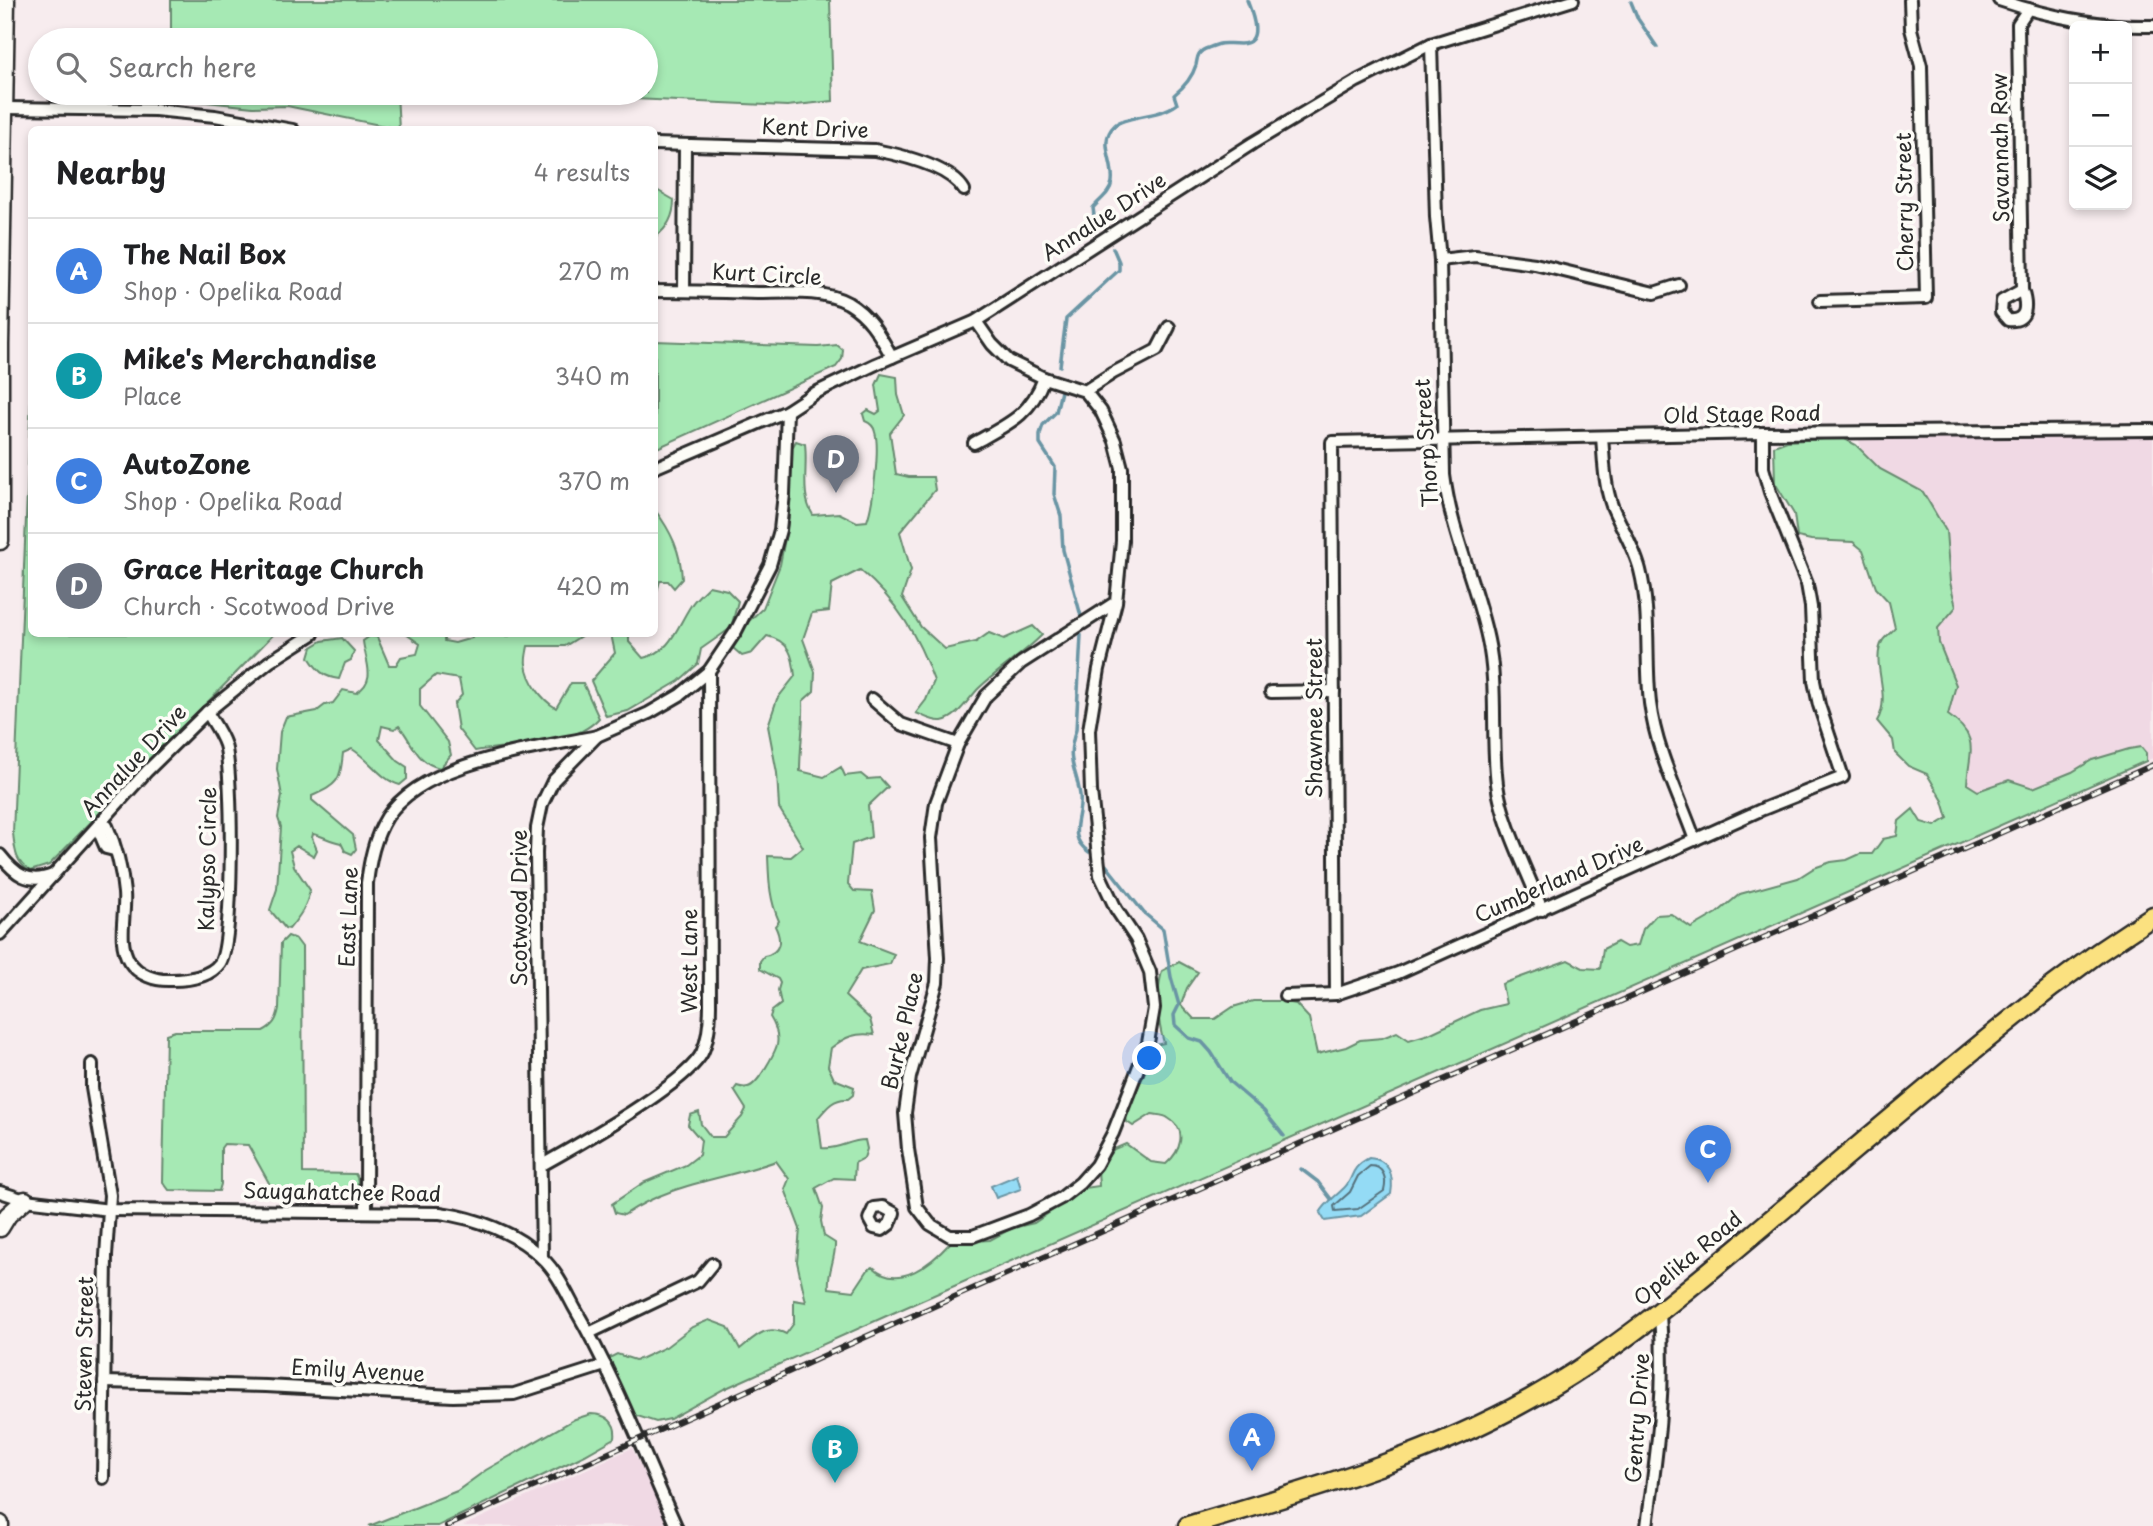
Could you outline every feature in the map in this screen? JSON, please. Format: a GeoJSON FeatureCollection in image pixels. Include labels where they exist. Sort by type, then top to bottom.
{"type":"FeatureCollection","features":[{"type":"Feature","properties":{"kind":"main road"},"geometry":{"type":"LineString","coordinates":[[0,541],[0,345],[6,0]]}},
{"type":"Feature","properties":{"kind":"main road","name":"Opelika Road"},"geometry":{"type":"LineString","coordinates":[[1188,1526],[1376,1466],[1479,1426],[1576,1372],[1660,1314],[2006,1023],[2099,951],[2153,916]]}},
{"type":"Feature","properties":{"kind":"main road"},"geometry":{"type":"LineString","coordinates":[[0,1227],[8,1215],[25,1200]]}},
{"type":"Feature","properties":{"kind":"street","name":"Annalue Drive"},"geometry":{"type":"LineString","coordinates":[[658,466],[786,411],[813,394],[976,321],[1357,80],[1431,44],[1573,0]]}},
{"type":"Feature","properties":{"kind":"street","name":"Cherry Street"},"geometry":{"type":"LineString","coordinates":[[1821,300],[1926,298],[1921,66],[1911,29],[1910,0]]}},
{"type":"Feature","properties":{"kind":"street"},"geometry":{"type":"LineString","coordinates":[[2000,0],[2028,9],[2095,23],[2153,26]]}},
{"type":"Feature","properties":{"kind":"street","name":"Savannah Row"},"geometry":{"type":"LineString","coordinates":[[2022,290],[2018,24],[2028,9]]}},
{"type":"Feature","properties":{"kind":"street","name":"Thorp Street"},"geometry":{"type":"LineString","coordinates":[[1431,44],[1436,217],[1440,260],[1444,475],[1450,512],[1489,641],[1497,787],[1503,810],[1542,909]]}},
{"type":"Feature","properties":{"kind":"street"},"geometry":{"type":"LineString","coordinates":[[6,108],[155,110],[259,126]]}},
{"type":"Feature","properties":{"kind":"street","name":"Kent Drive"},"geometry":{"type":"LineString","coordinates":[[658,144],[875,150],[923,163],[953,177],[964,190]]}},
{"type":"Feature","properties":{"kind":"street"},"geometry":{"type":"LineString","coordinates":[[684,291],[685,145]]}},
{"type":"Feature","properties":{"kind":"street"},"geometry":{"type":"LineString","coordinates":[[1440,260],[1475,256],[1535,264],[1654,293],[1679,285]]}},
{"type":"Feature","properties":{"kind":"street","name":"Kurt Circle"},"geometry":{"type":"LineString","coordinates":[[658,291],[815,294],[834,297],[846,302],[866,317],[892,357]]}},
{"type":"Feature","properties":{"kind":"street"},"geometry":{"type":"LineString","coordinates":[[894,1213],[917,1206],[930,1224],[939,1231],[962,1237],[974,1236],[1029,1215],[1061,1198],[1080,1183],[1096,1165],[1113,1133],[1148,1043],[1154,1008],[1150,972],[1136,939],[1116,909],[1100,875],[1091,790],[1089,730],[1099,669],[1116,602],[1122,541],[1122,468],[1115,441],[1101,411],[1085,391],[1044,378],[1009,361],[992,344],[976,321]]}},
{"type":"Feature","properties":{"kind":"street"},"geometry":{"type":"LineString","coordinates":[[1085,391],[1157,350],[1169,327]]}},
{"type":"Feature","properties":{"kind":"street"},"geometry":{"type":"LineString","coordinates":[[974,443],[1012,421],[1030,406],[1044,378]]}},
{"type":"Feature","properties":{"kind":"street","name":"Scotwood Drive"},"geometry":{"type":"LineString","coordinates":[[542,1258],[537,828],[542,804],[553,780],[597,736],[649,713],[680,695],[709,671],[736,631],[770,565],[780,530],[784,494],[786,411]]}},
{"type":"Feature","properties":{"kind":"street","name":"Old Stage Road"},"geometry":{"type":"LineString","coordinates":[[1332,442],[1763,433],[2153,430]]}},
{"type":"Feature","properties":{"kind":"street","name":"Cumberland Drive"},"geometry":{"type":"LineString","coordinates":[[1285,996],[1336,994],[1398,973],[1843,777],[1819,705],[1814,681],[1811,607],[1807,584],[1763,468],[1763,433]]}},
{"type":"Feature","properties":{"kind":"street"},"geometry":{"type":"LineString","coordinates":[[1602,437],[1611,502],[1631,546],[1644,592],[1650,701],[1656,737],[1695,840]]}},
{"type":"Feature","properties":{"kind":"street","name":"Shawnee Street"},"geometry":{"type":"LineString","coordinates":[[1332,442],[1336,994]]}},
{"type":"Feature","properties":{"kind":"street","name":"Burke Place"},"geometry":{"type":"LineString","coordinates":[[917,1206],[908,1149],[906,1101],[937,983],[931,838],[936,803],[958,744],[986,696],[1002,678],[1116,602]]}},
{"type":"Feature","properties":{"kind":"street","name":"Annalue Drive"},"geometry":{"type":"LineString","coordinates":[[0,934],[147,771],[207,712],[269,662],[308,637]]}},
{"type":"Feature","properties":{"kind":"street","name":"West Lane"},"geometry":{"type":"LineString","coordinates":[[542,1164],[647,1101],[686,1072],[702,1053],[709,1029],[710,1005],[709,671]]}},
{"type":"Feature","properties":{"kind":"street"},"geometry":{"type":"LineString","coordinates":[[1271,692],[1334,691]]}},
{"type":"Feature","properties":{"kind":"street"},"geometry":{"type":"LineString","coordinates":[[872,699],[901,724],[958,744]]}},
{"type":"Feature","properties":{"kind":"street","name":"Kalypso Circle"},"geometry":{"type":"LineString","coordinates":[[101,824],[107,826],[115,842],[114,850],[124,889],[124,948],[128,960],[144,975],[167,980],[190,979],[212,971],[225,952],[229,917],[229,770],[225,745],[207,712]]}},
{"type":"Feature","properties":{"kind":"street","name":"East Lane"},"geometry":{"type":"LineString","coordinates":[[366,1211],[367,883],[372,848],[387,816],[412,790],[442,773],[511,754],[597,736]]}},
{"type":"Feature","properties":{"kind":"street"},"geometry":{"type":"LineString","coordinates":[[0,855],[24,878],[38,879],[55,873]]}},
{"type":"Feature","properties":{"kind":"street","name":"Steven Street"},"geometry":{"type":"LineString","coordinates":[[92,1064],[92,1088],[110,1195],[106,1256],[103,1478]]}},
{"type":"Feature","properties":{"kind":"street","name":"Saugahatchee Road"},"geometry":{"type":"LineString","coordinates":[[0,1192],[25,1200],[110,1210],[424,1212],[456,1215],[499,1230],[542,1258],[558,1279],[605,1365],[676,1526]]}},
{"type":"Feature","properties":{"kind":"street"},"geometry":{"type":"LineString","coordinates":[[589,1333],[698,1282],[712,1264]]}},
{"type":"Feature","properties":{"kind":"street","name":"Gentry Drive"},"geometry":{"type":"LineString","coordinates":[[1647,1526],[1659,1440],[1663,1379],[1660,1314]]}},
{"type":"Feature","properties":{"kind":"street","name":"Emily Avenue"},"geometry":{"type":"LineString","coordinates":[[104,1382],[266,1386],[453,1396],[513,1394],[605,1365]]}},
{"type":"Feature","properties":{"kind":"shaded area"},"geometry":{"type":"Polygon","coordinates":[[[2153,436],[2153,758],[1962,842],[1859,440],[2153,436]]]}},
{"type":"Feature","properties":{"kind":"shaded area"},"geometry":{"type":"Polygon","coordinates":[[[632,1448],[671,1526],[463,1526],[632,1448]]]}},
{"type":"Feature","properties":{"kind":"green space"},"geometry":{"type":"Polygon","coordinates":[[[171,0],[830,0],[833,101],[787,106],[658,100],[658,28],[171,28],[171,0]]]}},
{"type":"Feature","properties":{"kind":"green space"},"geometry":{"type":"Polygon","coordinates":[[[235,105],[398,105],[399,126],[384,126],[287,106],[235,105]]]}},
{"type":"Feature","properties":{"kind":"green space"},"geometry":{"type":"Polygon","coordinates":[[[658,191],[674,200],[673,211],[658,234],[658,191]]]}},
{"type":"Feature","properties":{"kind":"green space"},"geometry":{"type":"Polygon","coordinates":[[[658,341],[818,347],[837,345],[843,350],[842,359],[836,367],[658,448],[658,341]]]}},
{"type":"Feature","properties":{"kind":"green space"},"geometry":{"type":"Polygon","coordinates":[[[881,374],[897,377],[898,395],[904,415],[890,433],[896,474],[933,477],[935,490],[900,532],[911,570],[902,597],[921,627],[945,649],[976,642],[989,633],[1004,639],[1033,626],[1042,635],[979,688],[958,712],[942,721],[916,713],[926,700],[934,681],[905,620],[885,594],[860,570],[832,584],[829,611],[812,613],[803,639],[815,672],[814,691],[803,701],[800,771],[824,777],[841,767],[845,776],[861,774],[867,779],[880,778],[888,787],[868,806],[871,837],[852,844],[848,884],[854,891],[872,892],[875,910],[860,941],[894,954],[890,964],[861,970],[845,996],[870,1019],[874,1035],[851,1036],[831,1048],[828,1066],[834,1079],[854,1087],[853,1095],[831,1104],[818,1118],[822,1148],[865,1140],[867,1149],[864,1158],[855,1163],[854,1179],[834,1178],[816,1188],[823,1208],[821,1221],[824,1236],[835,1243],[829,1288],[854,1291],[873,1267],[883,1274],[904,1275],[925,1265],[951,1242],[990,1240],[1012,1228],[1034,1223],[1085,1188],[1099,1186],[1098,1169],[1114,1149],[1126,1144],[1151,1162],[1166,1164],[1180,1141],[1179,1129],[1175,1123],[1165,1116],[1152,1114],[1133,1126],[1127,1122],[1125,1112],[1143,1077],[1155,1045],[1164,1043],[1158,1007],[1160,980],[1162,971],[1179,962],[1198,972],[1187,988],[1181,1005],[1194,1019],[1215,1019],[1233,1007],[1253,1001],[1281,1001],[1296,1004],[1309,1018],[1317,1054],[1397,1032],[1409,1040],[1429,1034],[1480,1010],[1506,1004],[1502,984],[1568,960],[1583,968],[1600,969],[1603,949],[1617,942],[1626,947],[1638,945],[1643,929],[1656,915],[1671,914],[1691,928],[1717,913],[1740,894],[1798,878],[1831,862],[1847,860],[1860,854],[1872,854],[1883,839],[1897,836],[1899,821],[1913,809],[1921,822],[1935,826],[1948,818],[1943,801],[1927,774],[1908,766],[1895,753],[1893,740],[1877,721],[1883,700],[1879,649],[1883,640],[1895,628],[1889,602],[1876,588],[1863,550],[1853,542],[1797,537],[1794,514],[1775,483],[1774,446],[1787,441],[1843,438],[1856,445],[1880,469],[1923,492],[1946,531],[1950,582],[1956,607],[1938,628],[1939,643],[1956,685],[1948,715],[1965,731],[1971,746],[1967,784],[1978,791],[2009,780],[2033,788],[2072,772],[2092,760],[2141,747],[2146,753],[2146,761],[893,1313],[724,1389],[670,1419],[656,1422],[634,1415],[627,1406],[609,1358],[617,1354],[640,1359],[666,1347],[692,1327],[709,1320],[728,1327],[740,1349],[767,1331],[786,1334],[794,1323],[794,1300],[806,1302],[797,1262],[800,1229],[785,1189],[789,1179],[776,1161],[680,1188],[624,1215],[615,1213],[612,1204],[643,1183],[686,1165],[699,1155],[701,1140],[688,1125],[690,1115],[699,1112],[701,1124],[711,1137],[724,1137],[746,1109],[734,1090],[737,1086],[748,1087],[756,1081],[777,1045],[776,1030],[770,1017],[772,1011],[781,1004],[778,990],[780,983],[778,979],[760,969],[760,961],[777,949],[779,941],[775,926],[779,921],[771,897],[768,856],[791,857],[803,847],[779,808],[777,773],[768,726],[777,699],[795,676],[789,650],[775,638],[767,636],[752,653],[742,656],[733,648],[748,622],[763,608],[780,565],[789,517],[792,448],[796,441],[805,444],[807,499],[813,515],[839,513],[857,522],[867,521],[877,451],[874,428],[865,421],[863,414],[868,410],[876,414],[880,411],[876,385],[881,374]]]}},
{"type":"Feature","properties":{"kind":"green space"},"geometry":{"type":"Polygon","coordinates":[[[28,470],[28,637],[271,637],[49,865],[30,871],[25,867],[15,850],[13,833],[28,470]]]}},
{"type":"Feature","properties":{"kind":"green space"},"geometry":{"type":"Polygon","coordinates":[[[658,514],[674,542],[682,579],[674,588],[668,581],[660,581],[658,588],[658,514]]]}},
{"type":"Feature","properties":{"kind":"green space"},"geometry":{"type":"Polygon","coordinates":[[[709,586],[727,590],[738,601],[731,628],[701,649],[698,664],[679,681],[628,711],[606,716],[591,681],[615,653],[612,637],[629,637],[629,642],[643,658],[652,655],[666,645],[698,596],[709,586]]]}},
{"type":"Feature","properties":{"kind":"green space"},"geometry":{"type":"Polygon","coordinates":[[[369,637],[377,637],[389,665],[396,665],[401,657],[417,654],[420,644],[410,637],[444,637],[444,641],[455,643],[472,637],[579,637],[565,646],[528,646],[526,664],[537,689],[556,708],[571,683],[583,683],[599,718],[587,728],[558,740],[475,751],[458,729],[454,704],[462,695],[459,679],[436,675],[420,689],[420,706],[448,742],[451,755],[440,768],[432,765],[420,757],[399,726],[394,729],[382,726],[379,740],[407,767],[407,779],[400,785],[387,779],[352,749],[343,753],[341,770],[336,781],[312,796],[312,800],[353,835],[356,849],[352,854],[345,851],[341,843],[313,834],[317,850],[314,856],[297,846],[290,851],[294,866],[310,890],[300,915],[289,929],[285,928],[270,910],[277,889],[281,827],[278,818],[282,796],[277,769],[280,732],[286,717],[317,711],[333,703],[343,690],[356,693],[363,688],[367,682],[368,670],[363,641],[369,637]]]}},
{"type":"Feature","properties":{"kind":"green space"},"geometry":{"type":"Polygon","coordinates":[[[342,638],[354,651],[351,660],[345,663],[339,679],[329,677],[315,666],[309,657],[312,647],[322,641],[342,638]]]}},
{"type":"Feature","properties":{"kind":"green space"},"geometry":{"type":"Polygon","coordinates":[[[288,936],[296,939],[302,947],[303,1173],[355,1174],[358,1180],[356,1190],[274,1192],[248,1145],[224,1144],[221,1148],[219,1191],[169,1190],[163,1182],[166,1034],[175,1031],[263,1031],[269,1027],[279,1008],[281,943],[288,936]]]}},
{"type":"Feature","properties":{"kind":"green space"},"geometry":{"type":"Polygon","coordinates":[[[591,1414],[601,1415],[612,1423],[615,1438],[438,1526],[369,1526],[457,1491],[486,1470],[575,1419],[591,1414]]]}},
{"type":"Feature","properties":{"kind":"water"},"geometry":{"type":"Polygon","coordinates":[[[1369,1158],[1386,1165],[1391,1175],[1391,1194],[1361,1216],[1325,1221],[1320,1213],[1322,1209],[1347,1184],[1358,1166],[1369,1158]]]}},
{"type":"Feature","properties":{"kind":"water"},"geometry":{"type":"Polygon","coordinates":[[[1017,1175],[1021,1189],[996,1198],[991,1186],[1017,1175]]]}},
{"type":"Feature","properties":{"kind":"waterway"},"geometry":{"type":"LineString","coordinates":[[1096,230],[1093,208],[1107,193],[1112,182],[1107,145],[1110,132],[1115,125],[1127,119],[1161,112],[1177,104],[1174,95],[1190,78],[1198,55],[1203,50],[1221,44],[1248,43],[1255,34],[1255,27],[1247,0]]}},
{"type":"Feature","properties":{"kind":"waterway"},"geometry":{"type":"LineString","coordinates":[[1631,2],[1638,19],[1657,47]]}},
{"type":"Feature","properties":{"kind":"waterway"},"geometry":{"type":"LineString","coordinates":[[1060,366],[1066,319],[1119,270],[1119,262],[1113,248]]}},
{"type":"Feature","properties":{"kind":"waterway"},"geometry":{"type":"LineString","coordinates":[[1061,391],[1056,412],[1043,425],[1040,444],[1055,467],[1054,494],[1061,516],[1063,550],[1081,616]]}},
{"type":"Feature","properties":{"kind":"waterway"},"geometry":{"type":"LineString","coordinates":[[1081,635],[1076,730],[1071,757],[1080,795],[1076,833],[1082,846],[1089,852]]}},
{"type":"Feature","properties":{"kind":"waterway"},"geometry":{"type":"LineString","coordinates":[[1106,865],[1144,913],[1163,929],[1179,1005],[1174,1015],[1175,1025],[1189,1038],[1202,1042],[1230,1082],[1264,1111],[1284,1136]]}},
{"type":"Feature","properties":{"kind":"waterway"},"geometry":{"type":"LineString","coordinates":[[1301,1169],[1318,1182],[1331,1199]]}},
{"type":"Feature","properties":{"kind":"railway"},"geometry":{"type":"LineString","coordinates":[[447,1526],[943,1302],[2153,765]]}},
{"type":"Feature","properties":{"kind":"place","name":"Grace Heritage Church"},"geometry":{"type":"Point","coordinates":[836,493]}},
{"type":"Feature","properties":{"kind":"place","name":"AutoZone"},"geometry":{"type":"Point","coordinates":[1708,1183]}},
{"type":"Feature","properties":{"kind":"place","name":"The Nail Box"},"geometry":{"type":"Point","coordinates":[1252,1471]}},
{"type":"Feature","properties":{"kind":"place","name":"Mike's Merchandise"},"geometry":{"type":"Point","coordinates":[835,1483]}}]}
